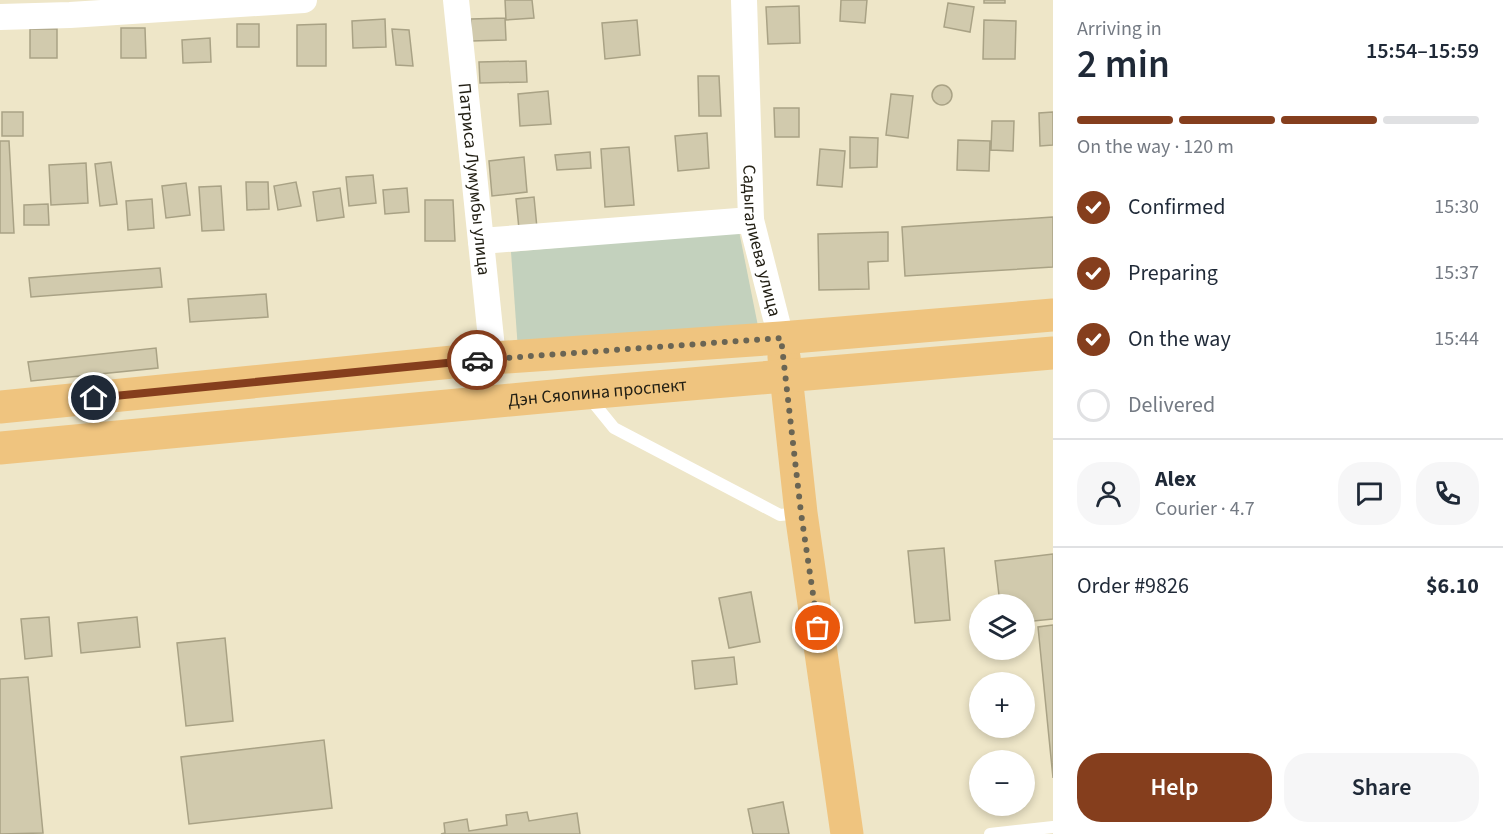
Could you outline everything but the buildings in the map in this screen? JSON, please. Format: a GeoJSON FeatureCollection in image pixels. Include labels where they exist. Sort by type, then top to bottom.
{"type":"FeatureCollection","features":[{"type":"Feature","properties":{"kind":"main road"},"geometry":{"type":"LineString","coordinates":[[0,407],[493,358],[781,338],[1053,315]]}},
{"type":"Feature","properties":{"kind":"main road","name":"Садыгалиева улица"},"geometry":{"type":"LineString","coordinates":[[781,338],[801,513],[847,834]]}},
{"type":"Feature","properties":{"kind":"main road","name":"Дэн Сяопина проспект"},"geometry":{"type":"LineString","coordinates":[[0,447],[1053,353]]}},
{"type":"Feature","properties":{"kind":"street"},"geometry":{"type":"LineString","coordinates":[[0,17],[70,15],[304,0]]}},
{"type":"Feature","properties":{"kind":"street","name":"Патриса Лумумбы улица"},"geometry":{"type":"LineString","coordinates":[[456,0],[493,358]]}},
{"type":"Feature","properties":{"kind":"street","name":"Садыгалиева улица"},"geometry":{"type":"LineString","coordinates":[[744,0],[751,220],[781,338]]}},
{"type":"Feature","properties":{"kind":"street"},"geometry":{"type":"LineString","coordinates":[[480,241],[751,220]]}},
{"type":"Feature","properties":{"kind":"lane"},"geometry":{"type":"LineString","coordinates":[[585,393],[614,428],[780,515],[801,513]]}},
{"type":"Feature","properties":{"kind":"lane"},"geometry":{"type":"LineString","coordinates":[[990,834],[1053,827]]}},
{"type":"Feature","properties":{"kind":"green space"},"geometry":{"type":"Polygon","coordinates":[[[739,231],[758,326],[518,350],[511,252],[739,231]]]}},
{"type":"Feature","properties":{"kind":"way so far"},"geometry":{"type":"LineString","coordinates":[[477,360],[781,338],[801,513],[818,628]]}},
{"type":"Feature","properties":{"kind":"route"},"geometry":{"type":"LineString","coordinates":[[94,398],[477,360]]}}]}
